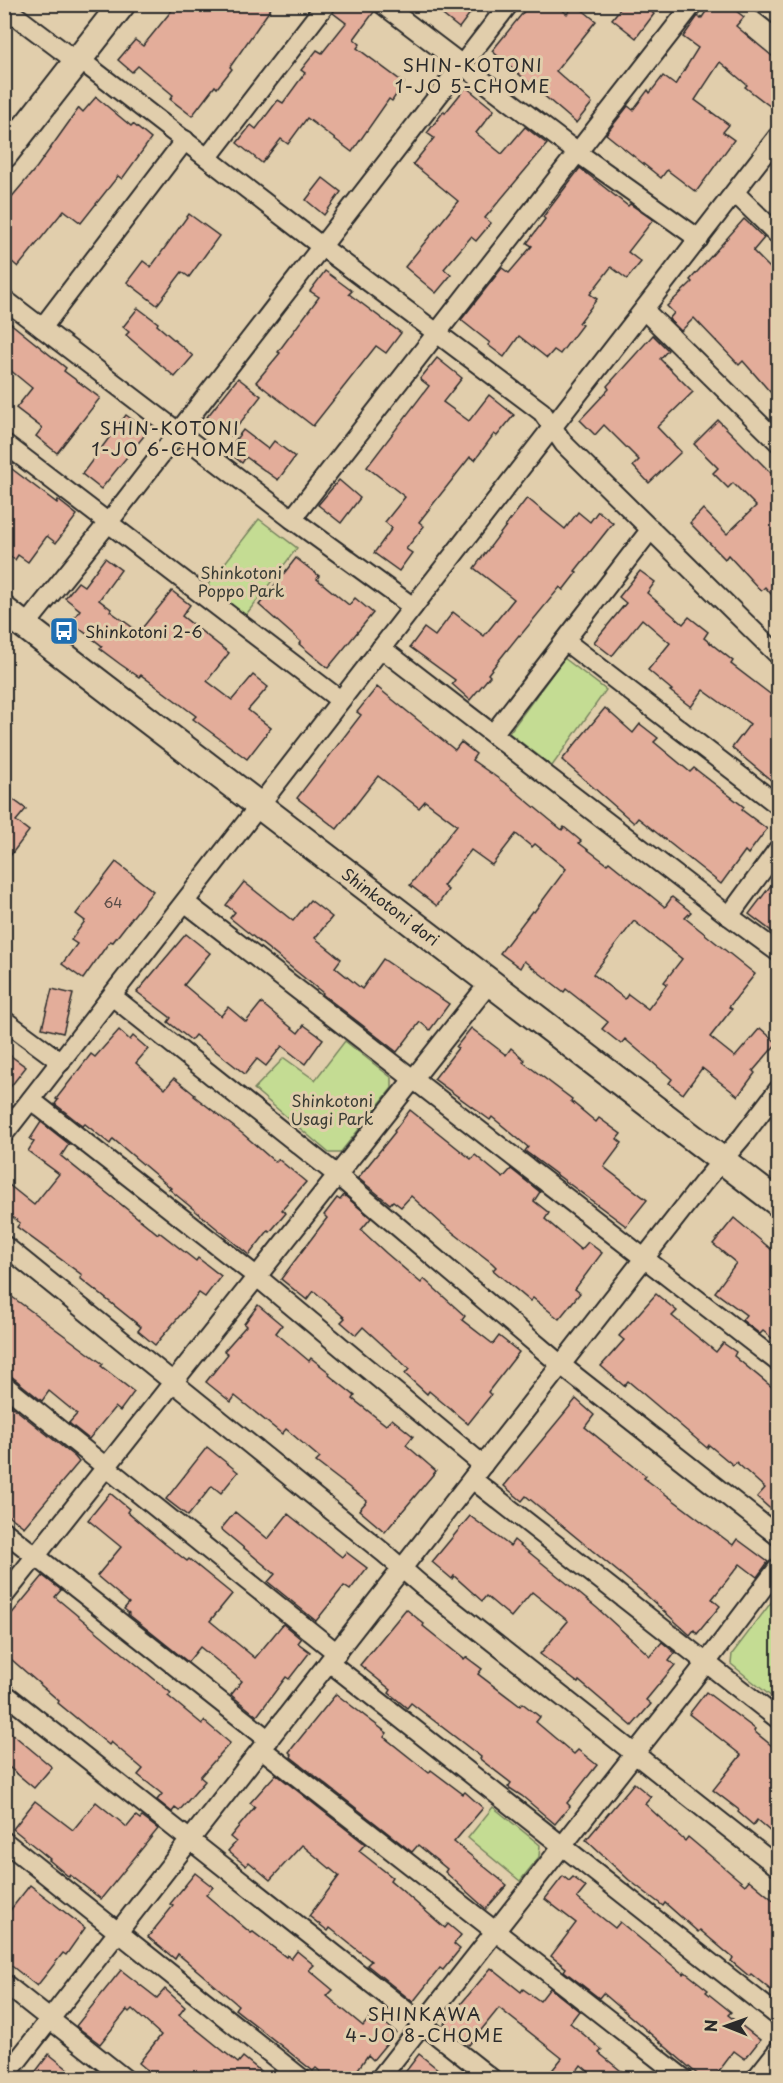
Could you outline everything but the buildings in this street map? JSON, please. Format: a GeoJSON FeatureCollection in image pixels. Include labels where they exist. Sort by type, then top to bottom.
{"type":"FeatureCollection","features":[{"type":"Feature","properties":{"kind":"street"},"geometry":{"type":"LineString","coordinates":[[5,154],[122,4]]}},
{"type":"Feature","properties":{"kind":"street"},"geometry":{"type":"LineString","coordinates":[[208,157],[326,4]]}},
{"type":"Feature","properties":{"kind":"street"},"geometry":{"type":"LineString","coordinates":[[382,4],[578,153],[699,239]]}},
{"type":"Feature","properties":{"kind":"street"},"geometry":{"type":"LineString","coordinates":[[25,626],[108,524],[509,4]]}},
{"type":"Feature","properties":{"kind":"street"},"geometry":{"type":"LineString","coordinates":[[292,519],[693,4]]}},
{"type":"Feature","properties":{"kind":"street"},"geometry":{"type":"LineString","coordinates":[[764,4],[778,15]]}},
{"type":"Feature","properties":{"kind":"street"},"geometry":{"type":"LineString","coordinates":[[4,7],[208,157],[321,246],[542,412],[564,444],[778,655]]}},
{"type":"Feature","properties":{"kind":"street"},"geometry":{"type":"LineString","coordinates":[[4,1134],[186,903],[340,700],[778,136]]}},
{"type":"Feature","properties":{"kind":"street"},"geometry":{"type":"LineString","coordinates":[[42,328],[185,140]]}},
{"type":"Feature","properties":{"kind":"street"},"geometry":{"type":"LineString","coordinates":[[735,193],[778,236]]}},
{"type":"Feature","properties":{"kind":"street"},"geometry":{"type":"LineString","coordinates":[[4,299],[292,519],[413,607]]}},
{"type":"Feature","properties":{"kind":"street"},"geometry":{"type":"LineString","coordinates":[[644,309],[778,442]]}},
{"type":"Feature","properties":{"kind":"street"},"geometry":{"type":"LineString","coordinates":[[4,444],[340,700]]}},
{"type":"Feature","properties":{"kind":"street"},"geometry":{"type":"LineString","coordinates":[[493,734],[651,529]]}},
{"type":"Feature","properties":{"kind":"street","name":"Shinkotoni dori"},"geometry":{"type":"LineString","coordinates":[[4,610],[778,1203]]}},
{"type":"Feature","properties":{"kind":"street"},"geometry":{"type":"LineString","coordinates":[[565,641],[778,805]]}},
{"type":"Feature","properties":{"kind":"street"},"geometry":{"type":"LineString","coordinates":[[381,648],[778,952]]}},
{"type":"Feature","properties":{"kind":"street"},"geometry":{"type":"LineString","coordinates":[[729,916],[778,849]]}},
{"type":"Feature","properties":{"kind":"street"},"geometry":{"type":"LineString","coordinates":[[186,903],[778,1362]]}},
{"type":"Feature","properties":{"kind":"street"},"geometry":{"type":"LineString","coordinates":[[4,1596],[490,982]]}},
{"type":"Feature","properties":{"kind":"street"},"geometry":{"type":"LineString","coordinates":[[112,996],[337,1176],[561,1365],[778,1536]]}},
{"type":"Feature","properties":{"kind":"street"},"geometry":{"type":"LineString","coordinates":[[4,1020],[61,1062]]}},
{"type":"Feature","properties":{"kind":"street"},"geometry":{"type":"LineString","coordinates":[[4,2078],[778,1090]]}},
{"type":"Feature","properties":{"kind":"street"},"geometry":{"type":"LineString","coordinates":[[31,1100],[256,1276],[478,1472],[706,1663],[778,1719]]}},
{"type":"Feature","properties":{"kind":"street"},"geometry":{"type":"LineString","coordinates":[[4,1245],[402,1569],[778,1867]]}},
{"type":"Feature","properties":{"kind":"street"},"geometry":{"type":"LineString","coordinates":[[4,1385],[562,1846],[778,2016]]}},
{"type":"Feature","properties":{"kind":"street"},"geometry":{"type":"LineString","coordinates":[[4,1531],[496,1932],[682,2079]]}},
{"type":"Feature","properties":{"kind":"street"},"geometry":{"type":"LineString","coordinates":[[380,2079],[778,1568]]}},
{"type":"Feature","properties":{"kind":"street"},"geometry":{"type":"LineString","coordinates":[[4,1693],[491,2079]]}},
{"type":"Feature","properties":{"kind":"street"},"geometry":{"type":"LineString","coordinates":[[4,1841],[301,2079]]}},
{"type":"Feature","properties":{"kind":"street"},"geometry":{"type":"LineString","coordinates":[[4,1983],[124,2079]]}},
{"type":"Feature","properties":{"kind":"street"},"geometry":{"type":"LineString","coordinates":[[762,2076],[778,2049]]}},
{"type":"Feature","properties":{"kind":"green space","name":"Shinkotoni Poppo Park"},"geometry":{"type":"Polygon","coordinates":[[[259,519],[297,548],[245,616],[207,586],[259,519]]]}},
{"type":"Feature","properties":{"kind":"green space"},"geometry":{"type":"Polygon","coordinates":[[[564,658],[606,690],[552,766],[509,733],[564,658]]]}},
{"type":"Feature","properties":{"kind":"green space","name":"Shinkotoni Usagi Park"},"geometry":{"type":"Polygon","coordinates":[[[345,1041],[392,1078],[392,1088],[340,1153],[329,1153],[254,1089],[284,1058],[315,1080],[345,1041]]]}},
{"type":"Feature","properties":{"kind":"green space"},"geometry":{"type":"Polygon","coordinates":[[[773,1600],[778,1604],[778,1702],[731,1664],[732,1654],[773,1600]]]}},
{"type":"Feature","properties":{"kind":"green space"},"geometry":{"type":"Polygon","coordinates":[[[493,1807],[540,1845],[539,1857],[520,1881],[468,1838],[493,1807]]]}},
{"type":"Feature","properties":{"kind":"place","name":"Shinkotoni 2-6"},"geometry":{"type":"Point","coordinates":[64,631]}},
{"type":"Feature","properties":{"kind":"district","name":"SHIN-KOTONI 1-JO 5-CHOME"},"geometry":{"type":"Point","coordinates":[473,74]}},
{"type":"Feature","properties":{"kind":"district","name":"SHIN-KOTONI 1-JO 6-CHOME"},"geometry":{"type":"Point","coordinates":[170,437]}},
{"type":"Feature","properties":{"kind":"district","name":"SHINKAWA 4-JO 8-CHOME"},"geometry":{"type":"Point","coordinates":[425,2023]}}]}
